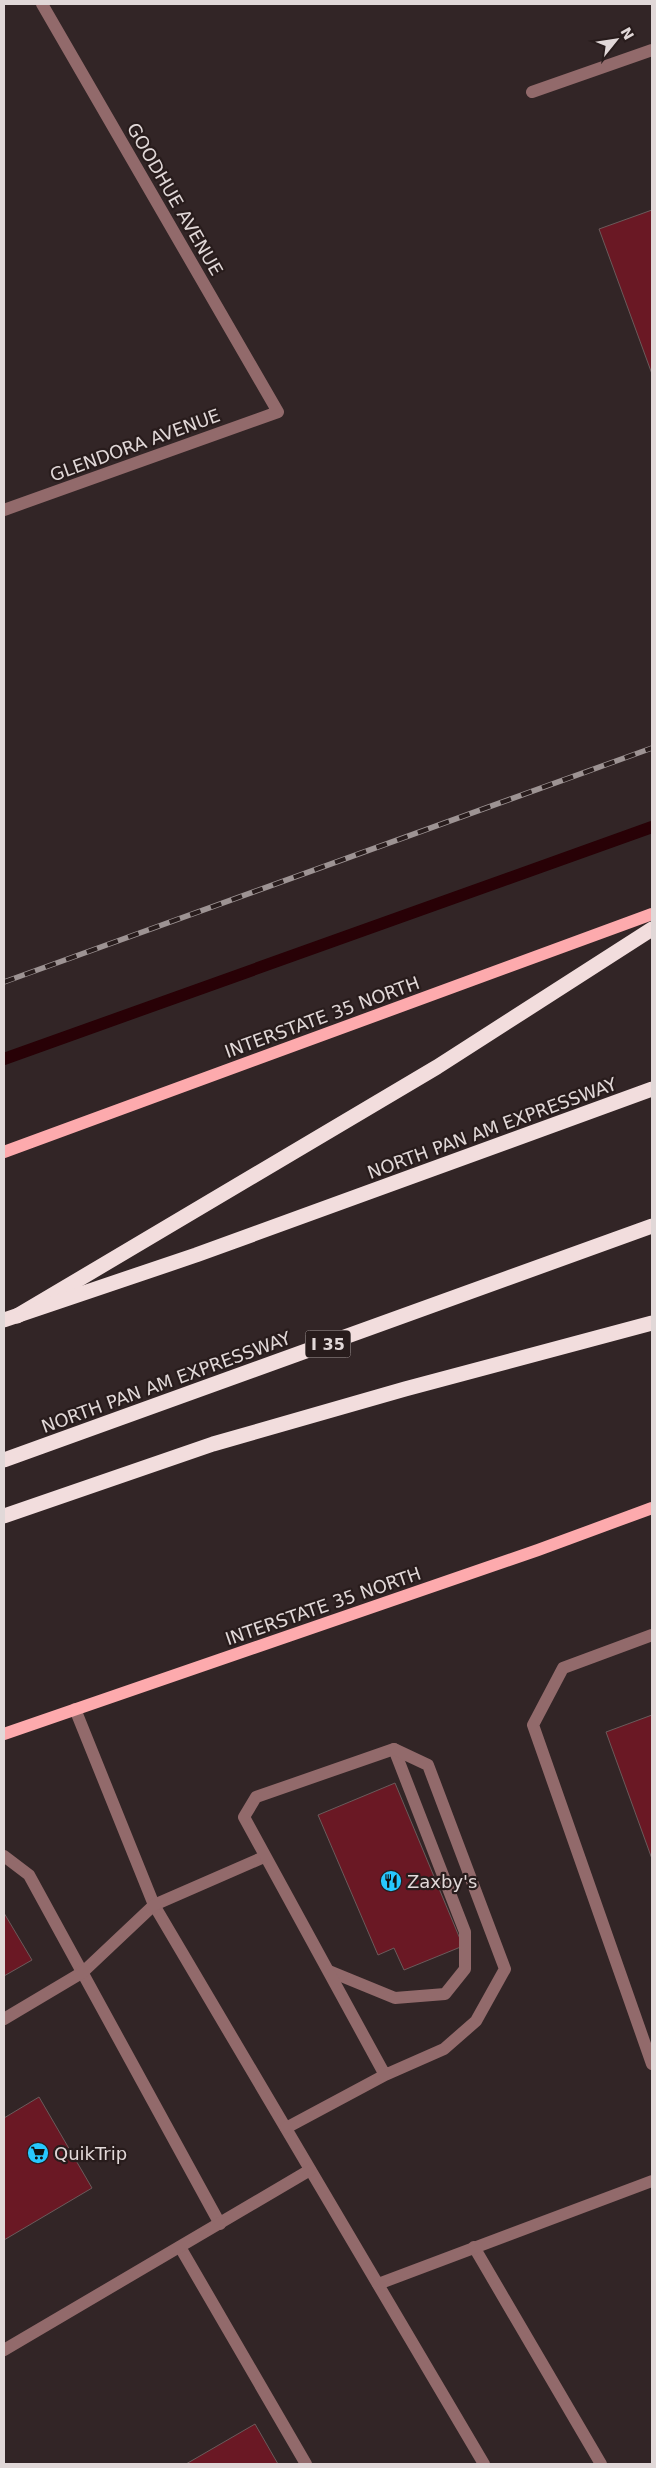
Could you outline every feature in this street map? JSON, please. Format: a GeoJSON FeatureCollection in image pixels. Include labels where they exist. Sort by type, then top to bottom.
{"type":"FeatureCollection","features":[{"type":"Feature","properties":{"kind":"highway"},"geometry":{"type":"LineString","coordinates":[[10,1318],[437,1067],[652,929]]}},
{"type":"Feature","properties":{"kind":"highway","name":"NORTH PAN AM EXPRESSWAY"},"geometry":{"type":"LineString","coordinates":[[10,1318],[196,1255],[652,1089]]}},
{"type":"Feature","properties":{"kind":"highway","name":"NORTH PAN AM EXPRESSWAY"},"geometry":{"type":"LineString","coordinates":[[4,1460],[652,1226]]}},
{"type":"Feature","properties":{"kind":"highway"},"geometry":{"type":"LineString","coordinates":[[4,1516],[213,1444],[404,1389],[652,1323]]}},
{"type":"Feature","properties":{"kind":"main road","name":"INTERSTATE 35 NORTH"},"geometry":{"type":"LineString","coordinates":[[4,1152],[652,914]]}},
{"type":"Feature","properties":{"kind":"main road","name":"INTERSTATE 35 NORTH"},"geometry":{"type":"LineString","coordinates":[[4,1734],[538,1550],[652,1508]]}},
{"type":"Feature","properties":{"kind":"street","name":"GOODHUE AVENUE"},"geometry":{"type":"LineString","coordinates":[[42,4],[278,412]]}},
{"type":"Feature","properties":{"kind":"street"},"geometry":{"type":"LineString","coordinates":[[532,92],[652,50]]}},
{"type":"Feature","properties":{"kind":"street","name":"GLENDORA AVENUE"},"geometry":{"type":"LineString","coordinates":[[4,510],[278,412]]}},
{"type":"Feature","properties":{"kind":"street"},"geometry":{"type":"LineString","coordinates":[[652,1635],[562,1668],[533,1725],[652,2064]]}},
{"type":"Feature","properties":{"kind":"street"},"geometry":{"type":"LineString","coordinates":[[75,1709],[154,1905],[484,2464]]}},
{"type":"Feature","properties":{"kind":"street"},"geometry":{"type":"LineString","coordinates":[[286,2128],[386,2075],[444,2049],[476,2021],[505,1969],[428,1765],[394,1749],[256,1797],[244,1817],[264,1857],[386,2075]]}},
{"type":"Feature","properties":{"kind":"street"},"geometry":{"type":"LineString","coordinates":[[328,1972],[395,1998],[445,1994],[465,1969],[464,1932],[394,1749]]}},
{"type":"Feature","properties":{"kind":"street"},"geometry":{"type":"LineString","coordinates":[[4,1856],[29,1874],[220,2224]]}},
{"type":"Feature","properties":{"kind":"street"},"geometry":{"type":"LineString","coordinates":[[4,2020],[83,1972],[154,1905],[264,1857]]}},
{"type":"Feature","properties":{"kind":"street"},"geometry":{"type":"LineString","coordinates":[[4,2350],[310,2170]]}},
{"type":"Feature","properties":{"kind":"street"},"geometry":{"type":"LineString","coordinates":[[378,2284],[652,2181]]}},
{"type":"Feature","properties":{"kind":"street"},"geometry":{"type":"LineString","coordinates":[[180,2247],[306,2464]]}},
{"type":"Feature","properties":{"kind":"street"},"geometry":{"type":"LineString","coordinates":[[474,2247],[601,2464]]}},
{"type":"Feature","properties":{"kind":"building"},"geometry":{"type":"Polygon","coordinates":[[[652,210],[652,374],[599,229],[652,210]]]}},
{"type":"Feature","properties":{"kind":"building"},"geometry":{"type":"Polygon","coordinates":[[[652,1715],[652,1859],[606,1732],[652,1715]]]}},
{"type":"Feature","properties":{"kind":"building","name":"Zaxby's"},"geometry":{"type":"Polygon","coordinates":[[[395,1783],[463,1946],[404,1970],[394,1948],[378,1955],[318,1815],[395,1783]]]}},
{"type":"Feature","properties":{"kind":"building"},"geometry":{"type":"Polygon","coordinates":[[[4,1913],[32,1960],[4,1976],[4,1913]]]}},
{"type":"Feature","properties":{"kind":"building","name":"QuikTrip"},"geometry":{"type":"Polygon","coordinates":[[[39,2097],[92,2188],[4,2240],[4,2118],[39,2097]]]}},
{"type":"Feature","properties":{"kind":"building"},"geometry":{"type":"Polygon","coordinates":[[[255,2424],[278,2464],[186,2464],[255,2424]]]}},
{"type":"Feature","properties":{"kind":"waterway"},"geometry":{"type":"LineString","coordinates":[[4,1059],[652,827]]}},
{"type":"Feature","properties":{"kind":"railway"},"geometry":{"type":"LineString","coordinates":[[4,982],[652,748]]}},
{"type":"Feature","properties":{"kind":"place","name":"Zaxby's"},"geometry":{"type":"Point","coordinates":[391,1881]}},
{"type":"Feature","properties":{"kind":"place","name":"QuikTrip"},"geometry":{"type":"Point","coordinates":[38,2153]}}]}
